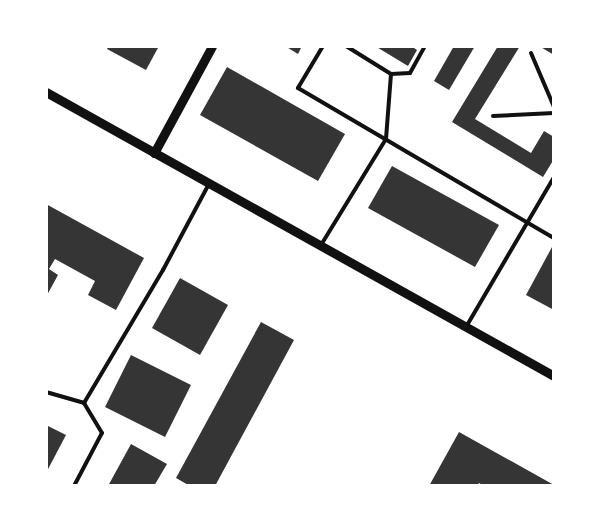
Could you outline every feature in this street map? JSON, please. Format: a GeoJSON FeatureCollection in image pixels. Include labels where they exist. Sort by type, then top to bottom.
{"type":"FeatureCollection","features":[{"type":"Feature","properties":{"kind":"street"},"geometry":{"type":"LineString","coordinates":[[154,153],[212,46]]}},
{"type":"Feature","properties":{"kind":"street"},"geometry":{"type":"LineString","coordinates":[[46,92],[554,376]]}},
{"type":"Feature","properties":{"kind":"lane"},"geometry":{"type":"LineString","coordinates":[[322,46],[298,88],[554,238]]}},
{"type":"Feature","properties":{"kind":"lane"},"geometry":{"type":"LineString","coordinates":[[346,46],[391,74],[410,73],[425,46]]}},
{"type":"Feature","properties":{"kind":"lane"},"geometry":{"type":"LineString","coordinates":[[532,53],[554,107]]}},
{"type":"Feature","properties":{"kind":"lane"},"geometry":{"type":"LineString","coordinates":[[320,246],[386,139],[391,74]]}},
{"type":"Feature","properties":{"kind":"lane"},"geometry":{"type":"LineString","coordinates":[[493,116],[554,113]]}},
{"type":"Feature","properties":{"kind":"lane"},"geometry":{"type":"LineString","coordinates":[[466,327],[554,177]]}},
{"type":"Feature","properties":{"kind":"lane"},"geometry":{"type":"LineString","coordinates":[[84,403],[209,184]]}},
{"type":"Feature","properties":{"kind":"lane"},"geometry":{"type":"LineString","coordinates":[[46,392],[84,403],[102,433],[74,486]]}},
{"type":"Feature","properties":{"kind":"building"},"geometry":{"type":"Polygon","coordinates":[[[109,46],[159,46],[146,70],[107,49],[109,46]]]}},
{"type":"Feature","properties":{"kind":"building"},"geometry":{"type":"Polygon","coordinates":[[[285,46],[302,46],[298,54],[285,46]]]}},
{"type":"Feature","properties":{"kind":"building"},"geometry":{"type":"Polygon","coordinates":[[[375,46],[411,46],[417,50],[408,66],[375,46]]]}},
{"type":"Feature","properties":{"kind":"building"},"geometry":{"type":"Polygon","coordinates":[[[454,46],[475,46],[449,90],[434,81],[454,46]]]}},
{"type":"Feature","properties":{"kind":"building"},"geometry":{"type":"Polygon","coordinates":[[[498,46],[520,46],[475,119],[531,153],[544,131],[554,137],[554,159],[543,177],[452,122],[498,46]]]}},
{"type":"Feature","properties":{"kind":"building"},"geometry":{"type":"Polygon","coordinates":[[[539,46],[554,46],[554,55],[539,46]]]}},
{"type":"Feature","properties":{"kind":"building"},"geometry":{"type":"Polygon","coordinates":[[[227,67],[345,134],[318,181],[200,115],[227,67]]]}},
{"type":"Feature","properties":{"kind":"building"},"geometry":{"type":"Polygon","coordinates":[[[392,166],[499,225],[475,267],[368,208],[392,166]]]}},
{"type":"Feature","properties":{"kind":"building"},"geometry":{"type":"Polygon","coordinates":[[[46,204],[144,258],[116,310],[88,295],[95,281],[55,259],[49,269],[58,275],[46,297],[46,204]]]}},
{"type":"Feature","properties":{"kind":"building"},"geometry":{"type":"Polygon","coordinates":[[[552,247],[554,248],[554,310],[526,295],[552,247]]]}},
{"type":"Feature","properties":{"kind":"building"},"geometry":{"type":"Polygon","coordinates":[[[180,278],[228,305],[200,355],[152,328],[180,278]]]}},
{"type":"Feature","properties":{"kind":"building"},"geometry":{"type":"Polygon","coordinates":[[[261,322],[294,340],[215,486],[190,486],[176,478],[261,322]]]}},
{"type":"Feature","properties":{"kind":"building"},"geometry":{"type":"Polygon","coordinates":[[[131,355],[191,385],[165,437],[105,407],[131,355]]]}},
{"type":"Feature","properties":{"kind":"building"},"geometry":{"type":"Polygon","coordinates":[[[46,425],[66,435],[46,473],[46,425]]]}},
{"type":"Feature","properties":{"kind":"building"},"geometry":{"type":"Polygon","coordinates":[[[459,432],[554,486],[484,486],[479,483],[477,486],[429,486],[459,432]]]}},
{"type":"Feature","properties":{"kind":"building"},"geometry":{"type":"Polygon","coordinates":[[[131,444],[167,464],[154,486],[108,486],[131,444]]]}}]}
